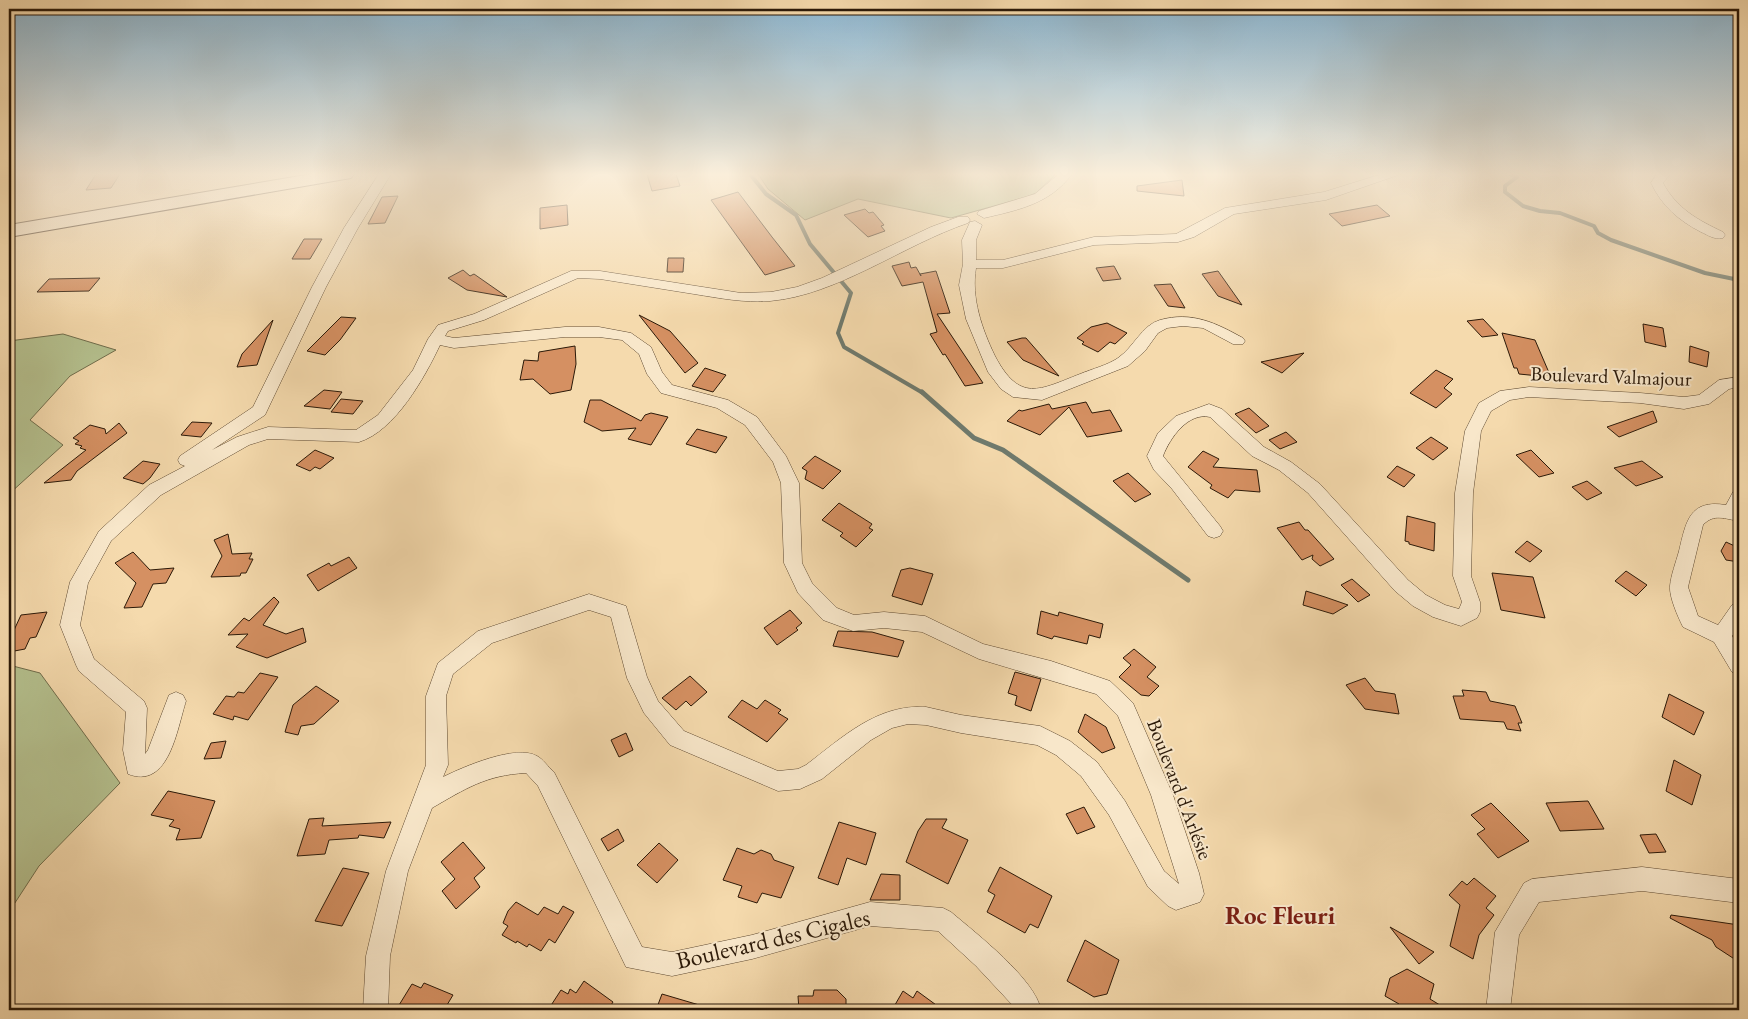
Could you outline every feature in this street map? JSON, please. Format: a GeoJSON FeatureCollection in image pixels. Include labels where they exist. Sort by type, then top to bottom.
{"type":"FeatureCollection","features":[{"type":"Feature","properties":{"kind":"main road"},"geometry":{"type":"LineString","coordinates":[[9,231],[64,222]]}},
{"type":"Feature","properties":{"kind":"street"},"geometry":{"type":"LineString","coordinates":[[176,701],[157,756],[146,768],[136,767],[134,750],[137,708],[86,665],[70,625],[79,582],[105,536],[179,466],[259,411],[319,287],[355,222]]}},
{"type":"Feature","properties":{"kind":"street"},"geometry":{"type":"LineString","coordinates":[[155,490],[242,441],[268,433],[359,436],[384,419],[420,372],[435,339],[443,328],[479,317],[576,274],[600,274],[759,298],[784,295],[836,277],[970,222]]}},
{"type":"Feature","properties":{"kind":"street"},"geometry":{"type":"LineString","coordinates":[[974,222],[969,240],[968,256],[970,264],[966,285],[974,319],[985,350],[996,372],[1007,385],[1019,392],[1042,395],[1123,362],[1140,347],[1153,330],[1163,324],[1183,321],[1206,324],[1238,341]]}},
{"type":"Feature","properties":{"kind":"street"},"geometry":{"type":"LineString","coordinates":[[970,264],[1003,264],[1094,241],[1178,238],[1211,222]]}},
{"type":"Feature","properties":{"kind":"street"},"geometry":{"type":"LineString","coordinates":[[1693,222],[1718,235]]}},
{"type":"Feature","properties":{"kind":"street","name":"Boulevard d'Arlésie"},"geometry":{"type":"LineString","coordinates":[[424,800],[437,765],[436,696],[445,669],[485,637],[589,602],[618,612],[637,678],[650,707],[677,738],[778,781],[800,779],[814,772],[864,733],[888,720],[908,715],[926,716],[961,724],[1040,736],[1063,748],[1089,769],[1117,808],[1156,879],[1176,898],[1192,894],[1188,873],[1162,795],[1126,710],[1102,687],[1051,670],[979,651],[925,624],[884,620],[853,623],[830,614],[805,588],[793,563],[790,483],[780,460],[751,421],[722,404],[667,389],[655,374],[646,351],[626,336],[599,332],[564,332],[454,343],[435,339]]}},
{"type":"Feature","properties":{"kind":"street","name":"Boulevard Valmajour"},"geometry":{"type":"LineString","coordinates":[[1214,531],[1178,484],[1160,466],[1155,456],[1164,434],[1174,423],[1209,410],[1216,413],[1264,456],[1284,465],[1325,499],[1376,559],[1412,594],[1430,607],[1450,616],[1466,616],[1470,612],[1471,602],[1462,576],[1464,493],[1473,431],[1485,407],[1506,395],[1529,392],[1640,398],[1673,404],[1684,403],[1703,400],[1725,384],[1739,382]]}},
{"type":"Feature","properties":{"kind":"street"},"geometry":{"type":"LineString","coordinates":[[1737,508],[1704,512],[1695,522],[1680,587],[1690,621],[1721,636],[1739,666]]}},
{"type":"Feature","properties":{"kind":"street"},"geometry":{"type":"LineString","coordinates":[[1721,636],[1739,611]]}},
{"type":"Feature","properties":{"kind":"street","name":"Boulevard des Cigales"},"geometry":{"type":"LineString","coordinates":[[424,800],[464,776],[504,763],[530,764],[546,779],[635,958],[672,964],[752,947],[870,914],[943,920],[985,957],[1023,1008]]}},
{"type":"Feature","properties":{"kind":"street"},"geometry":{"type":"LineString","coordinates":[[375,1010],[378,956],[397,871],[412,826],[424,800]]}},
{"type":"Feature","properties":{"kind":"street"},"geometry":{"type":"LineString","coordinates":[[1498,1010],[1507,932],[1532,891],[1642,879],[1739,890]]}},
{"type":"Feature","properties":{"kind":"green space"},"geometry":{"type":"Polygon","coordinates":[[[63,334],[116,350],[70,376],[30,420],[63,445],[9,494],[9,341],[63,334]]]}},
{"type":"Feature","properties":{"kind":"green space"},"geometry":{"type":"Polygon","coordinates":[[[9,665],[40,673],[120,783],[39,866],[9,912],[9,665]]]}},
{"type":"Feature","properties":{"kind":"building"},"geometry":{"type":"Polygon","coordinates":[[[369,222],[386,222],[385,223],[368,224],[369,222]]]}},
{"type":"Feature","properties":{"kind":"building"},"geometry":{"type":"Polygon","coordinates":[[[540,222],[568,222],[568,225],[540,229],[540,222]]]}},
{"type":"Feature","properties":{"kind":"building"},"geometry":{"type":"Polygon","coordinates":[[[727,222],[760,222],[795,266],[765,275],[727,222]]]}},
{"type":"Feature","properties":{"kind":"building"},"geometry":{"type":"Polygon","coordinates":[[[851,222],[881,222],[884,225],[881,226],[885,231],[868,237],[851,222]]]}},
{"type":"Feature","properties":{"kind":"building"},"geometry":{"type":"Polygon","coordinates":[[[1337,222],[1363,222],[1342,226],[1337,222]]]}},
{"type":"Feature","properties":{"kind":"building"},"geometry":{"type":"Polygon","coordinates":[[[304,239],[322,239],[310,259],[292,259],[304,239]]]}},
{"type":"Feature","properties":{"kind":"building"},"geometry":{"type":"Polygon","coordinates":[[[668,258],[684,258],[683,272],[667,272],[668,258]]]}},
{"type":"Feature","properties":{"kind":"building"},"geometry":{"type":"Polygon","coordinates":[[[909,262],[911,268],[916,267],[921,276],[920,274],[936,271],[950,313],[937,314],[983,383],[965,386],[930,334],[937,332],[923,282],[902,286],[892,266],[909,262]]]}},
{"type":"Feature","properties":{"kind":"building"},"geometry":{"type":"Polygon","coordinates":[[[1114,266],[1121,279],[1103,281],[1096,268],[1114,266]]]}},
{"type":"Feature","properties":{"kind":"building"},"geometry":{"type":"Polygon","coordinates":[[[463,270],[470,276],[474,274],[507,297],[467,290],[448,278],[463,270]]]}},
{"type":"Feature","properties":{"kind":"building"},"geometry":{"type":"Polygon","coordinates":[[[1218,271],[1242,305],[1218,296],[1202,274],[1218,271]]]}},
{"type":"Feature","properties":{"kind":"building"},"geometry":{"type":"Polygon","coordinates":[[[100,278],[89,291],[37,292],[49,279],[100,278]]]}},
{"type":"Feature","properties":{"kind":"building"},"geometry":{"type":"Polygon","coordinates":[[[1171,284],[1185,308],[1168,306],[1154,285],[1171,284]]]}},
{"type":"Feature","properties":{"kind":"building"},"geometry":{"type":"Polygon","coordinates":[[[639,315],[670,331],[698,363],[685,373],[639,315]]]}},
{"type":"Feature","properties":{"kind":"building"},"geometry":{"type":"Polygon","coordinates":[[[341,317],[356,318],[340,340],[325,355],[307,351],[341,317]]]}},
{"type":"Feature","properties":{"kind":"building"},"geometry":{"type":"Polygon","coordinates":[[[1483,319],[1498,335],[1482,337],[1467,321],[1483,319]]]}},
{"type":"Feature","properties":{"kind":"building"},"geometry":{"type":"Polygon","coordinates":[[[273,320],[257,365],[237,367],[242,354],[273,320]]]}},
{"type":"Feature","properties":{"kind":"building"},"geometry":{"type":"Polygon","coordinates":[[[1107,323],[1127,333],[1115,344],[1110,342],[1098,352],[1082,344],[1084,342],[1077,338],[1091,327],[1107,323]]]}},
{"type":"Feature","properties":{"kind":"building"},"geometry":{"type":"Polygon","coordinates":[[[1643,324],[1663,328],[1666,347],[1645,342],[1643,324]]]}},
{"type":"Feature","properties":{"kind":"building"},"geometry":{"type":"Polygon","coordinates":[[[1502,333],[1535,340],[1550,375],[1519,374],[1517,368],[1514,368],[1502,333]]]}},
{"type":"Feature","properties":{"kind":"building"},"geometry":{"type":"Polygon","coordinates":[[[1026,338],[1059,376],[1023,360],[1007,342],[1026,338]]]}},
{"type":"Feature","properties":{"kind":"building"},"geometry":{"type":"Polygon","coordinates":[[[575,346],[576,364],[571,390],[550,394],[533,379],[520,380],[524,360],[538,361],[539,352],[575,346]]]}},
{"type":"Feature","properties":{"kind":"building"},"geometry":{"type":"Polygon","coordinates":[[[1690,346],[1709,352],[1707,367],[1689,362],[1690,346]]]}},
{"type":"Feature","properties":{"kind":"building"},"geometry":{"type":"Polygon","coordinates":[[[1304,353],[1282,373],[1261,362],[1304,353]]]}},
{"type":"Feature","properties":{"kind":"building"},"geometry":{"type":"Polygon","coordinates":[[[705,368],[726,375],[713,392],[692,386],[705,368]]]}},
{"type":"Feature","properties":{"kind":"building"},"geometry":{"type":"Polygon","coordinates":[[[1436,370],[1453,379],[1444,388],[1452,394],[1436,408],[1410,393],[1436,370]]]}},
{"type":"Feature","properties":{"kind":"building"},"geometry":{"type":"Polygon","coordinates":[[[324,390],[342,392],[330,409],[304,406],[324,390]]]}},
{"type":"Feature","properties":{"kind":"building"},"geometry":{"type":"Polygon","coordinates":[[[341,399],[363,401],[353,414],[331,412],[341,399]]]}},
{"type":"Feature","properties":{"kind":"building"},"geometry":{"type":"Polygon","coordinates":[[[590,400],[601,400],[641,421],[645,415],[651,413],[668,417],[651,445],[628,439],[636,428],[602,431],[584,422],[590,400]]]}},
{"type":"Feature","properties":{"kind":"building"},"geometry":{"type":"Polygon","coordinates":[[[1086,402],[1092,413],[1110,410],[1122,431],[1087,437],[1069,407],[1040,435],[1007,421],[1019,410],[1022,411],[1049,404],[1052,409],[1086,402]]]}},
{"type":"Feature","properties":{"kind":"building"},"geometry":{"type":"Polygon","coordinates":[[[1249,408],[1269,426],[1256,433],[1235,414],[1249,408]]]}},
{"type":"Feature","properties":{"kind":"building"},"geometry":{"type":"Polygon","coordinates":[[[1653,411],[1657,422],[1619,437],[1607,427],[1653,411]]]}},
{"type":"Feature","properties":{"kind":"building"},"geometry":{"type":"Polygon","coordinates":[[[192,422],[212,423],[201,437],[181,435],[192,422]]]}},
{"type":"Feature","properties":{"kind":"building"},"geometry":{"type":"Polygon","coordinates":[[[119,423],[127,433],[77,471],[71,480],[44,483],[86,450],[80,448],[82,446],[75,444],[79,441],[73,438],[90,425],[105,429],[106,434],[119,423]]]}},
{"type":"Feature","properties":{"kind":"building"},"geometry":{"type":"Polygon","coordinates":[[[697,429],[727,437],[716,453],[686,444],[697,429]]]}},
{"type":"Feature","properties":{"kind":"building"},"geometry":{"type":"Polygon","coordinates":[[[1286,432],[1297,442],[1280,449],[1269,440],[1286,432]]]}},
{"type":"Feature","properties":{"kind":"building"},"geometry":{"type":"Polygon","coordinates":[[[1431,437],[1448,448],[1433,460],[1416,448],[1431,437]]]}},
{"type":"Feature","properties":{"kind":"building"},"geometry":{"type":"Polygon","coordinates":[[[315,450],[334,458],[320,469],[315,467],[310,471],[296,465],[315,450]]]}},
{"type":"Feature","properties":{"kind":"building"},"geometry":{"type":"Polygon","coordinates":[[[1531,450],[1554,473],[1539,477],[1516,455],[1531,450]]]}},
{"type":"Feature","properties":{"kind":"building"},"geometry":{"type":"Polygon","coordinates":[[[1203,451],[1219,459],[1213,467],[1257,470],[1260,492],[1235,490],[1228,498],[1210,488],[1212,485],[1188,467],[1203,451]]]}},
{"type":"Feature","properties":{"kind":"building"},"geometry":{"type":"Polygon","coordinates":[[[815,456],[841,471],[823,489],[805,479],[807,471],[802,468],[815,456]]]}},
{"type":"Feature","properties":{"kind":"building"},"geometry":{"type":"Polygon","coordinates":[[[143,461],[160,464],[143,484],[123,478],[143,461]]]}},
{"type":"Feature","properties":{"kind":"building"},"geometry":{"type":"Polygon","coordinates":[[[1642,461],[1663,477],[1636,486],[1614,468],[1642,461]]]}},
{"type":"Feature","properties":{"kind":"building"},"geometry":{"type":"Polygon","coordinates":[[[1397,466],[1415,475],[1404,487],[1387,477],[1397,466]]]}},
{"type":"Feature","properties":{"kind":"building"},"geometry":{"type":"Polygon","coordinates":[[[1128,473],[1151,494],[1135,502],[1113,481],[1128,473]]]}},
{"type":"Feature","properties":{"kind":"building"},"geometry":{"type":"Polygon","coordinates":[[[1587,481],[1602,493],[1587,500],[1572,487],[1587,481]]]}},
{"type":"Feature","properties":{"kind":"building"},"geometry":{"type":"Polygon","coordinates":[[[839,503],[872,524],[869,528],[873,530],[856,547],[840,536],[843,533],[822,520],[839,503]]]}},
{"type":"Feature","properties":{"kind":"building"},"geometry":{"type":"Polygon","coordinates":[[[1407,516],[1435,523],[1434,551],[1409,544],[1409,542],[1405,541],[1407,516]]]}},
{"type":"Feature","properties":{"kind":"building"},"geometry":{"type":"Polygon","coordinates":[[[1299,522],[1334,559],[1320,566],[1312,559],[1313,555],[1302,560],[1277,528],[1299,522]]]}},
{"type":"Feature","properties":{"kind":"building"},"geometry":{"type":"Polygon","coordinates":[[[228,534],[232,554],[252,553],[249,559],[253,559],[246,573],[241,573],[240,576],[211,577],[222,556],[214,540],[228,534]]]}},
{"type":"Feature","properties":{"kind":"building"},"geometry":{"type":"Polygon","coordinates":[[[1527,541],[1542,551],[1530,562],[1515,552],[1527,541]]]}},
{"type":"Feature","properties":{"kind":"building"},"geometry":{"type":"Polygon","coordinates":[[[1726,542],[1739,548],[1739,562],[1726,560],[1721,551],[1726,542]]]}},
{"type":"Feature","properties":{"kind":"building"},"geometry":{"type":"Polygon","coordinates":[[[133,552],[150,570],[174,568],[166,583],[153,584],[142,607],[124,608],[136,583],[115,563],[133,552]]]}},
{"type":"Feature","properties":{"kind":"building"},"geometry":{"type":"Polygon","coordinates":[[[349,557],[357,568],[318,591],[307,575],[329,563],[331,566],[349,557]]]}},
{"type":"Feature","properties":{"kind":"building"},"geometry":{"type":"Polygon","coordinates":[[[910,568],[933,574],[922,605],[892,596],[901,570],[910,568]]]}},
{"type":"Feature","properties":{"kind":"building"},"geometry":{"type":"Polygon","coordinates":[[[1626,571],[1647,585],[1636,596],[1615,581],[1626,571]]]}},
{"type":"Feature","properties":{"kind":"building"},"geometry":{"type":"Polygon","coordinates":[[[1492,573],[1533,577],[1545,618],[1501,610],[1492,573]]]}},
{"type":"Feature","properties":{"kind":"building"},"geometry":{"type":"Polygon","coordinates":[[[1352,579],[1370,595],[1358,602],[1341,585],[1352,579]]]}},
{"type":"Feature","properties":{"kind":"building"},"geometry":{"type":"Polygon","coordinates":[[[1306,591],[1348,605],[1333,614],[1303,605],[1306,591]]]}},
{"type":"Feature","properties":{"kind":"building"},"geometry":{"type":"Polygon","coordinates":[[[274,597],[279,602],[263,625],[286,634],[303,628],[306,642],[267,658],[236,647],[248,634],[228,635],[244,618],[249,621],[274,597]]]}},
{"type":"Feature","properties":{"kind":"building"},"geometry":{"type":"Polygon","coordinates":[[[790,610],[802,623],[796,628],[798,630],[777,645],[764,628],[790,610]]]}},
{"type":"Feature","properties":{"kind":"building"},"geometry":{"type":"Polygon","coordinates":[[[1041,611],[1058,616],[1059,612],[1103,624],[1100,638],[1089,635],[1087,644],[1054,636],[1052,639],[1037,634],[1041,611]]]}},
{"type":"Feature","properties":{"kind":"building"},"geometry":{"type":"Polygon","coordinates":[[[47,612],[36,637],[30,638],[25,649],[9,652],[9,641],[21,615],[47,612]]]}},
{"type":"Feature","properties":{"kind":"building"},"geometry":{"type":"Polygon","coordinates":[[[838,631],[872,632],[904,641],[898,657],[833,646],[838,631]]]}},
{"type":"Feature","properties":{"kind":"building"},"geometry":{"type":"Polygon","coordinates":[[[1134,649],[1156,667],[1147,677],[1159,686],[1149,696],[1141,695],[1119,677],[1131,665],[1123,658],[1134,649]]]}},
{"type":"Feature","properties":{"kind":"building"},"geometry":{"type":"Polygon","coordinates":[[[1015,672],[1041,679],[1031,711],[1015,705],[1017,696],[1008,693],[1015,672]]]}},
{"type":"Feature","properties":{"kind":"building"},"geometry":{"type":"Polygon","coordinates":[[[260,673],[278,677],[248,720],[234,716],[233,720],[213,714],[226,696],[234,697],[238,692],[244,693],[260,673]]]}},
{"type":"Feature","properties":{"kind":"building"},"geometry":{"type":"Polygon","coordinates":[[[690,676],[707,692],[691,706],[686,701],[676,710],[662,698],[690,676]]]}},
{"type":"Feature","properties":{"kind":"building"},"geometry":{"type":"Polygon","coordinates":[[[1365,678],[1375,691],[1395,694],[1399,714],[1365,709],[1346,685],[1365,678]]]}},
{"type":"Feature","properties":{"kind":"building"},"geometry":{"type":"Polygon","coordinates":[[[316,686],[339,701],[314,724],[301,726],[298,735],[285,732],[293,705],[316,686]]]}},
{"type":"Feature","properties":{"kind":"building"},"geometry":{"type":"Polygon","coordinates":[[[1462,690],[1486,692],[1490,701],[1515,706],[1522,723],[1518,723],[1521,731],[1507,729],[1504,722],[1460,719],[1453,696],[1464,696],[1462,690]]]}},
{"type":"Feature","properties":{"kind":"building"},"geometry":{"type":"Polygon","coordinates":[[[1669,694],[1704,712],[1694,735],[1662,717],[1669,694]]]}},
{"type":"Feature","properties":{"kind":"building"},"geometry":{"type":"Polygon","coordinates":[[[742,700],[757,709],[765,700],[781,710],[778,713],[788,719],[767,742],[728,717],[742,700]]]}},
{"type":"Feature","properties":{"kind":"building"},"geometry":{"type":"Polygon","coordinates":[[[1085,714],[1106,727],[1115,748],[1102,753],[1078,732],[1085,714]]]}},
{"type":"Feature","properties":{"kind":"building"},"geometry":{"type":"Polygon","coordinates":[[[626,733],[633,750],[619,757],[611,740],[626,733]]]}},
{"type":"Feature","properties":{"kind":"building"},"geometry":{"type":"Polygon","coordinates":[[[226,741],[221,758],[204,759],[211,743],[226,741]]]}},
{"type":"Feature","properties":{"kind":"building"},"geometry":{"type":"Polygon","coordinates":[[[1674,760],[1701,775],[1692,805],[1666,791],[1674,760]]]}},
{"type":"Feature","properties":{"kind":"building"},"geometry":{"type":"Polygon","coordinates":[[[168,791],[215,801],[201,838],[176,840],[180,829],[169,826],[174,820],[151,815],[168,791]]]}},
{"type":"Feature","properties":{"kind":"building"},"geometry":{"type":"Polygon","coordinates":[[[1588,801],[1604,829],[1560,831],[1546,803],[1588,801]]]}},
{"type":"Feature","properties":{"kind":"building"},"geometry":{"type":"Polygon","coordinates":[[[1491,803],[1529,841],[1498,858],[1477,834],[1485,829],[1471,815],[1491,803]]]}},
{"type":"Feature","properties":{"kind":"building"},"geometry":{"type":"Polygon","coordinates":[[[1084,807],[1095,827],[1077,834],[1066,814],[1084,807]]]}},
{"type":"Feature","properties":{"kind":"building"},"geometry":{"type":"Polygon","coordinates":[[[324,818],[322,826],[391,822],[384,838],[359,835],[358,838],[329,840],[325,854],[297,856],[309,819],[324,818]]]}},
{"type":"Feature","properties":{"kind":"building"},"geometry":{"type":"Polygon","coordinates":[[[926,819],[947,819],[942,828],[968,840],[948,884],[906,862],[918,831],[926,819]]]}},
{"type":"Feature","properties":{"kind":"building"},"geometry":{"type":"Polygon","coordinates":[[[839,822],[876,833],[866,865],[847,858],[838,885],[818,878],[839,822]]]}},
{"type":"Feature","properties":{"kind":"building"},"geometry":{"type":"Polygon","coordinates":[[[618,829],[624,841],[608,851],[601,839],[618,829]]]}},
{"type":"Feature","properties":{"kind":"building"},"geometry":{"type":"Polygon","coordinates":[[[1656,834],[1666,852],[1649,853],[1640,835],[1656,834]]]}},
{"type":"Feature","properties":{"kind":"building"},"geometry":{"type":"Polygon","coordinates":[[[463,842],[485,868],[474,878],[480,887],[456,909],[442,891],[455,879],[441,862],[463,842]]]}},
{"type":"Feature","properties":{"kind":"building"},"geometry":{"type":"Polygon","coordinates":[[[659,843],[678,860],[657,883],[637,865],[659,843]]]}},
{"type":"Feature","properties":{"kind":"building"},"geometry":{"type":"Polygon","coordinates":[[[737,848],[754,854],[761,850],[771,854],[774,860],[794,867],[781,898],[762,893],[757,903],[738,897],[742,886],[723,880],[737,848]]]}},
{"type":"Feature","properties":{"kind":"building"},"geometry":{"type":"Polygon","coordinates":[[[1000,867],[1052,896],[1038,928],[1030,924],[1025,933],[987,912],[995,895],[988,891],[1000,867]]]}},
{"type":"Feature","properties":{"kind":"building"},"geometry":{"type":"Polygon","coordinates":[[[343,868],[369,873],[342,926],[315,921],[343,868]]]}},
{"type":"Feature","properties":{"kind":"building"},"geometry":{"type":"Polygon","coordinates":[[[881,874],[900,875],[900,900],[870,900],[881,874]]]}},
{"type":"Feature","properties":{"kind":"building"},"geometry":{"type":"Polygon","coordinates":[[[1474,878],[1496,896],[1486,908],[1494,915],[1479,935],[1473,959],[1450,946],[1460,905],[1449,895],[1462,881],[1467,885],[1474,878]]]}},
{"type":"Feature","properties":{"kind":"building"},"geometry":{"type":"Polygon","coordinates":[[[516,902],[538,915],[544,907],[558,914],[563,906],[574,912],[555,943],[549,939],[541,951],[529,944],[527,947],[517,941],[516,943],[502,935],[508,926],[503,923],[508,911],[516,902]]]}},
{"type":"Feature","properties":{"kind":"building"},"geometry":{"type":"Polygon","coordinates":[[[1671,915],[1739,925],[1739,962],[1716,947],[1712,940],[1670,918],[1671,915]]]}},
{"type":"Feature","properties":{"kind":"building"},"geometry":{"type":"Polygon","coordinates":[[[1390,927],[1434,952],[1419,964],[1390,927]]]}},
{"type":"Feature","properties":{"kind":"building"},"geometry":{"type":"Polygon","coordinates":[[[1085,940],[1119,960],[1107,994],[1094,997],[1067,981],[1085,940]]]}},
{"type":"Feature","properties":{"kind":"building"},"geometry":{"type":"Polygon","coordinates":[[[1407,969],[1434,984],[1430,999],[1448,1010],[1397,1010],[1399,1004],[1385,996],[1390,978],[1407,969]]]}},
{"type":"Feature","properties":{"kind":"building"},"geometry":{"type":"Polygon","coordinates":[[[584,981],[613,1002],[608,1010],[548,1010],[561,990],[568,994],[570,989],[576,993],[584,981]]]}},
{"type":"Feature","properties":{"kind":"building"},"geometry":{"type":"Polygon","coordinates":[[[424,983],[453,995],[444,1010],[396,1010],[412,984],[421,988],[424,983]]]}},
{"type":"Feature","properties":{"kind":"building"},"geometry":{"type":"Polygon","coordinates":[[[814,990],[837,990],[846,999],[846,1010],[799,1010],[798,996],[813,996],[814,990]]]}},
{"type":"Feature","properties":{"kind":"building"},"geometry":{"type":"Polygon","coordinates":[[[903,991],[913,998],[917,991],[943,1010],[892,1010],[903,991]]]}},
{"type":"Feature","properties":{"kind":"building"},"geometry":{"type":"Polygon","coordinates":[[[662,994],[706,1007],[705,1010],[656,1010],[662,994]]]}},
{"type":"Feature","properties":{"kind":"waterway"},"geometry":{"type":"LineString","coordinates":[[799,222],[810,244],[851,293],[838,333],[844,347],[923,393]]}},
{"type":"Feature","properties":{"kind":"waterway"},"geometry":{"type":"LineString","coordinates":[[1582,222],[1594,226],[1598,233],[1611,240],[1705,273],[1739,280]]}},
{"type":"Feature","properties":{"kind":"waterway"},"geometry":{"type":"LineString","coordinates":[[922,392],[974,438],[1003,450],[1188,580]]}},
{"type":"Feature","properties":{"kind":"district","name":"Roc Fleuri"},"geometry":{"type":"Point","coordinates":[1280,915]}}]}
